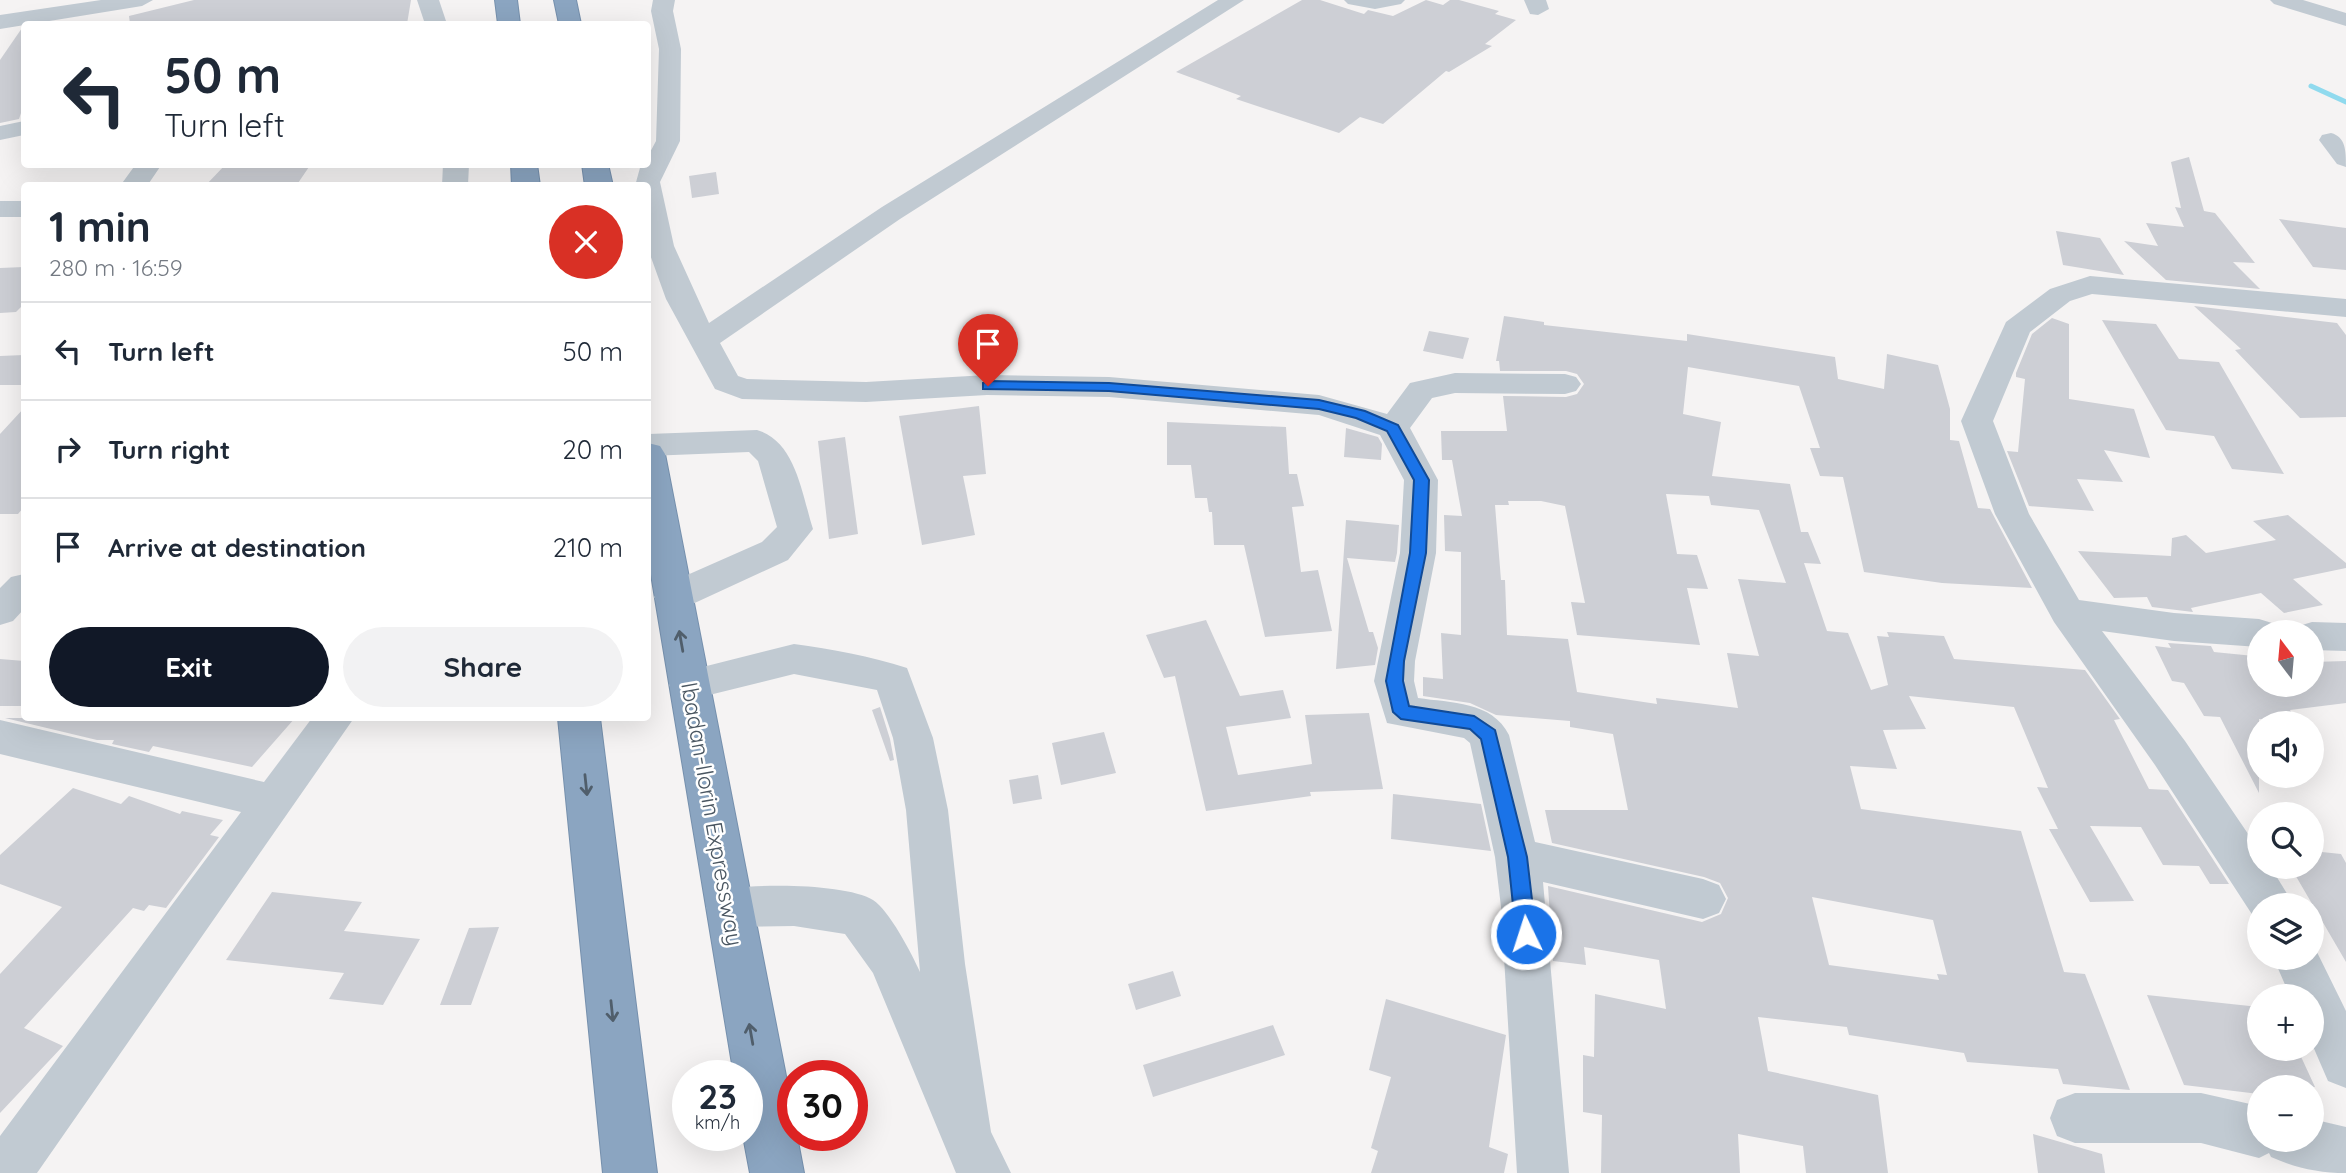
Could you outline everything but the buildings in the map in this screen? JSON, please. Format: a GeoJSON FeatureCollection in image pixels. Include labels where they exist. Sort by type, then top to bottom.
{"type":"FeatureCollection","features":[{"type":"Feature","properties":{"kind":"highway"},"geometry":{"type":"LineString","coordinates":[[506,0],[509,21]]}},
{"type":"Feature","properties":{"kind":"highway"},"geometry":{"type":"LineString","coordinates":[[565,0],[569,21]]}},
{"type":"Feature","properties":{"kind":"highway","name":"Ibadan-Ilorin Expressway"},"geometry":{"type":"LineString","coordinates":[[651,471],[777,1173]]}},
{"type":"Feature","properties":{"kind":"highway"},"geometry":{"type":"LineString","coordinates":[[579,721],[630,1173]]}},
{"type":"Feature","properties":{"kind":"street"},"geometry":{"type":"LineString","coordinates":[[0,22],[142,0]]}},
{"type":"Feature","properties":{"kind":"street"},"geometry":{"type":"LineString","coordinates":[[428,0],[435,21]]}},
{"type":"Feature","properties":{"kind":"street"},"geometry":{"type":"LineString","coordinates":[[647,182],[649,173],[664,153],[668,141],[670,48],[662,11],[664,0]]}},
{"type":"Feature","properties":{"kind":"street"},"geometry":{"type":"LineString","coordinates":[[705,339],[891,213],[1233,0]]}},
{"type":"Feature","properties":{"kind":"street"},"geometry":{"type":"LineString","coordinates":[[1355,0],[1375,3],[1394,0]]}},
{"type":"Feature","properties":{"kind":"street"},"geometry":{"type":"LineString","coordinates":[[2281,0],[2346,20]]}},
{"type":"Feature","properties":{"kind":"street"},"geometry":{"type":"LineString","coordinates":[[0,113],[21,109]]}},
{"type":"Feature","properties":{"kind":"street"},"geometry":{"type":"LineString","coordinates":[[0,133],[21,129]]}},
{"type":"Feature","properties":{"kind":"street"},"geometry":{"type":"LineString","coordinates":[[136,182],[147,168]]}},
{"type":"Feature","properties":{"kind":"street"},"geometry":{"type":"LineString","coordinates":[[651,202],[660,246],[681,299],[726,382],[742,389],[866,392],[988,386],[1109,387],[1319,405],[1360,415],[1393,428],[1421,480],[1418,553],[1394,681],[1401,712],[1474,723],[1489,735],[1517,857],[1524,906],[1543,1173]]}},
{"type":"Feature","properties":{"kind":"street"},"geometry":{"type":"LineString","coordinates":[[0,209],[21,209]]}},
{"type":"Feature","properties":{"kind":"street"},"geometry":{"type":"LineString","coordinates":[[2263,893],[2170,753],[2067,612],[2012,513],[1977,421],[2017,328],[2060,295],[2090,285],[2346,308]]}},
{"type":"Feature","properties":{"kind":"street"},"geometry":{"type":"LineString","coordinates":[[1393,428],[1421,390],[1455,383],[1565,384]]}},
{"type":"Feature","properties":{"kind":"street"},"geometry":{"type":"LineString","coordinates":[[651,445],[757,441],[773,457],[796,529],[775,551],[673,597]]}},
{"type":"Feature","properties":{"kind":"street"},"geometry":{"type":"LineString","coordinates":[[0,611],[21,590]]}},
{"type":"Feature","properties":{"kind":"street"},"geometry":{"type":"LineString","coordinates":[[2067,612],[2174,627],[2247,632]]}},
{"type":"Feature","properties":{"kind":"street"},"geometry":{"type":"LineString","coordinates":[[2324,636],[2346,637]]}},
{"type":"Feature","properties":{"kind":"street"},"geometry":{"type":"LineString","coordinates":[[689,685],[794,659],[837,665],[893,679],[913,738],[927,810],[942,964],[976,1156]]}},
{"type":"Feature","properties":{"kind":"street"},"geometry":{"type":"LineString","coordinates":[[5,1173],[332,721]]}},
{"type":"Feature","properties":{"kind":"street"},"geometry":{"type":"LineString","coordinates":[[18,732],[273,802]]}},
{"type":"Feature","properties":{"kind":"street"},"geometry":{"type":"LineString","coordinates":[[1517,857],[1703,899]]}},
{"type":"Feature","properties":{"kind":"street"},"geometry":{"type":"LineString","coordinates":[[729,907],[794,906],[858,915],[891,960],[976,1156]]}},
{"type":"Feature","properties":{"kind":"street"},"geometry":{"type":"LineString","coordinates":[[2302,970],[2346,1063]]}},
{"type":"Feature","properties":{"kind":"street"},"geometry":{"type":"LineString","coordinates":[[2075,1118],[2201,1118],[2247,1129]]}},
{"type":"Feature","properties":{"kind":"street"},"geometry":{"type":"LineString","coordinates":[[2324,1148],[2346,1153]]}},
{"type":"Feature","properties":{"kind":"waterway"},"geometry":{"type":"LineString","coordinates":[[2311,86],[2346,102]]}},
{"type":"Feature","properties":{"kind":"route"},"geometry":{"type":"LineString","coordinates":[[988,386],[1109,387],[1224,399],[1319,405],[1360,415],[1393,428],[1421,480],[1418,553],[1394,681],[1401,712],[1474,723],[1489,735],[1517,857],[1526,934]]}}]}
